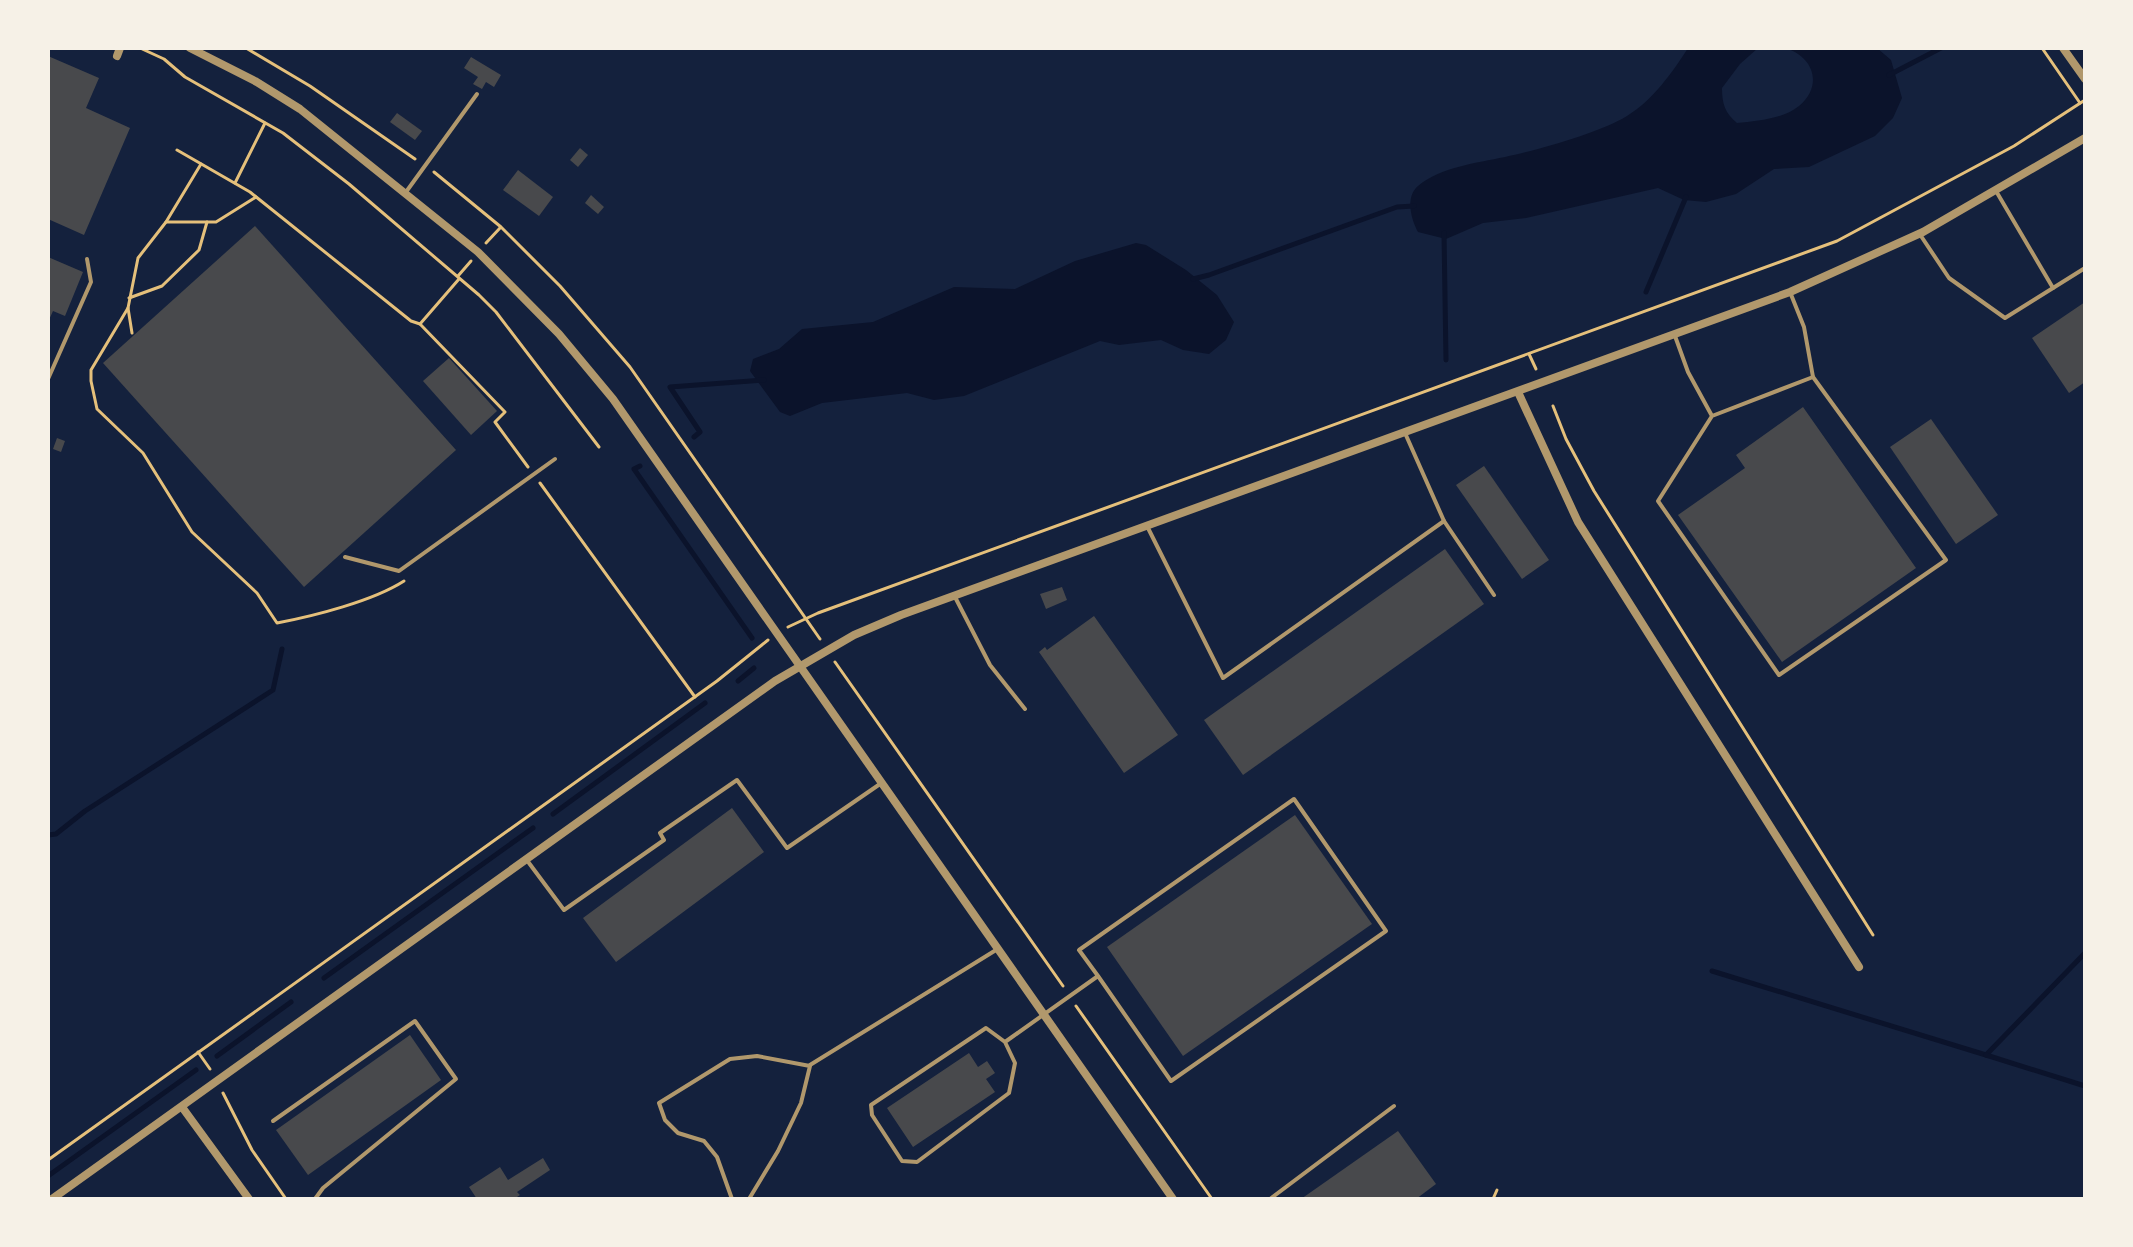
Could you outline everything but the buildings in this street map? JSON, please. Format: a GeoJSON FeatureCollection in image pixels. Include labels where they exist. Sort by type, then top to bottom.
{"type":"FeatureCollection","features":[{"type":"Feature","properties":{"kind":"street"},"geometry":{"type":"LineString","coordinates":[[190,48],[255,81],[300,109],[406,192],[506,277],[568,344],[613,399],[1173,1199]]}},
{"type":"Feature","properties":{"kind":"street"},"geometry":{"type":"LineString","coordinates":[[2063,48],[2085,79]]}},
{"type":"Feature","properties":{"kind":"street"},"geometry":{"type":"LineString","coordinates":[[52,1199],[800,665],[854,635],[954,594],[1790,292],[1920,234],[2085,138]]}},
{"type":"Feature","properties":{"kind":"street"},"geometry":{"type":"LineString","coordinates":[[1518,392],[1578,522],[1859,967]]}},
{"type":"Feature","properties":{"kind":"street"},"geometry":{"type":"LineString","coordinates":[[182,1107],[249,1199]]}},
{"type":"Feature","properties":{"kind":"lane"},"geometry":{"type":"LineString","coordinates":[[406,192],[477,94]]}},
{"type":"Feature","properties":{"kind":"lane"},"geometry":{"type":"LineString","coordinates":[[1996,191],[2053,288]]}},
{"type":"Feature","properties":{"kind":"lane"},"geometry":{"type":"LineString","coordinates":[[1920,234],[1949,278],[2005,318],[2085,268]]}},
{"type":"Feature","properties":{"kind":"lane"},"geometry":{"type":"LineString","coordinates":[[48,379],[91,282],[87,259]]}},
{"type":"Feature","properties":{"kind":"lane"},"geometry":{"type":"LineString","coordinates":[[1790,292],[1804,327],[1813,377],[1946,560],[1779,675],[1658,501],[1712,416],[1813,377]]}},
{"type":"Feature","properties":{"kind":"lane"},"geometry":{"type":"LineString","coordinates":[[1675,336],[1688,372],[1712,416]]}},
{"type":"Feature","properties":{"kind":"lane"},"geometry":{"type":"LineString","coordinates":[[1405,433],[1444,521],[1494,595]]}},
{"type":"Feature","properties":{"kind":"lane"},"geometry":{"type":"LineString","coordinates":[[345,557],[399,571],[555,459]]}},
{"type":"Feature","properties":{"kind":"lane"},"geometry":{"type":"LineString","coordinates":[[1147,525],[1223,678],[1444,521]]}},
{"type":"Feature","properties":{"kind":"lane"},"geometry":{"type":"LineString","coordinates":[[954,594],[990,665],[1025,709]]}},
{"type":"Feature","properties":{"kind":"lane"},"geometry":{"type":"LineString","coordinates":[[526,859],[564,910],[664,840],[660,833],[737,780],[787,848],[882,782]]}},
{"type":"Feature","properties":{"kind":"lane"},"geometry":{"type":"LineString","coordinates":[[1294,799],[1386,931],[1171,1081],[1098,976],[1079,950],[1294,799]]}},
{"type":"Feature","properties":{"kind":"lane"},"geometry":{"type":"LineString","coordinates":[[732,1199],[717,1157],[704,1141],[678,1133],[665,1120],[659,1103],[730,1059],[757,1056],[810,1066],[998,948]]}},
{"type":"Feature","properties":{"kind":"lane"},"geometry":{"type":"LineString","coordinates":[[1005,1042],[1098,976]]}},
{"type":"Feature","properties":{"kind":"lane"},"geometry":{"type":"LineString","coordinates":[[273,1121],[415,1021],[456,1079],[323,1188],[315,1199]]}},
{"type":"Feature","properties":{"kind":"lane"},"geometry":{"type":"LineString","coordinates":[[986,1028],[1005,1042],[1015,1063],[1009,1093],[917,1162],[902,1161],[872,1115],[871,1105],[986,1028]]}},
{"type":"Feature","properties":{"kind":"lane"},"geometry":{"type":"LineString","coordinates":[[749,1199],[778,1151],[801,1103],[810,1066]]}},
{"type":"Feature","properties":{"kind":"lane"},"geometry":{"type":"LineString","coordinates":[[1270,1199],[1394,1106]]}},
{"type":"Feature","properties":{"kind":"path"},"geometry":{"type":"LineString","coordinates":[[140,48],[164,59],[185,77],[283,133],[349,184],[459,278],[496,312],[599,447]]}},
{"type":"Feature","properties":{"kind":"path"},"geometry":{"type":"LineString","coordinates":[[2042,48],[2080,103]]}},
{"type":"Feature","properties":{"kind":"path"},"geometry":{"type":"LineString","coordinates":[[789,627],[1837,241],[2014,146],[2085,100]]}},
{"type":"Feature","properties":{"kind":"path"},"geometry":{"type":"LineString","coordinates":[[235,183],[265,123]]}},
{"type":"Feature","properties":{"kind":"path"},"geometry":{"type":"LineString","coordinates":[[177,150],[256,197],[411,321],[420,324],[505,412],[495,422],[695,697]]}},
{"type":"Feature","properties":{"kind":"path"},"geometry":{"type":"LineString","coordinates":[[132,333],[128,308],[138,258],[166,222],[201,164]]}},
{"type":"Feature","properties":{"kind":"path"},"geometry":{"type":"LineString","coordinates":[[166,222],[216,222],[256,197]]}},
{"type":"Feature","properties":{"kind":"path"},"geometry":{"type":"LineString","coordinates":[[129,298],[162,286],[199,250],[207,222]]}},
{"type":"Feature","properties":{"kind":"path"},"geometry":{"type":"LineString","coordinates":[[420,324],[459,278]]}},
{"type":"Feature","properties":{"kind":"path"},"geometry":{"type":"LineString","coordinates":[[128,308],[91,370],[97,409],[143,453],[192,532],[257,593],[277,623],[392,589],[414,575],[416,559]]}},
{"type":"Feature","properties":{"kind":"path"},"geometry":{"type":"LineString","coordinates":[[1529,354],[1537,373]]}},
{"type":"Feature","properties":{"kind":"path"},"geometry":{"type":"LineString","coordinates":[[1553,406],[1566,439],[1594,491],[1873,935]]}},
{"type":"Feature","properties":{"kind":"path"},"geometry":{"type":"LineString","coordinates":[[806,619],[820,640]]}},
{"type":"Feature","properties":{"kind":"path"},"geometry":{"type":"LineString","coordinates":[[48,1160],[695,697],[768,641]]}},
{"type":"Feature","properties":{"kind":"path"},"geometry":{"type":"LineString","coordinates":[[836,664],[1212,1199]]}},
{"type":"Feature","properties":{"kind":"path"},"geometry":{"type":"LineString","coordinates":[[228,1105],[252,1150],[286,1199]]}},
{"type":"Feature","properties":{"kind":"path"},"geometry":{"type":"LineString","coordinates":[[1493,1199],[1497,1190]]}},
{"type":"Feature","properties":{"kind":"water"},"geometry":{"type":"Polygon","coordinates":[[[1688,48],[1758,48],[1740,64],[1722,88],[1725,108],[1737,123],[1785,114],[1807,98],[1813,81],[1812,72],[1803,57],[1785,48],[1877,48],[1891,60],[1902,98],[1893,118],[1875,136],[1809,167],[1774,169],[1736,194],[1706,202],[1684,200],[1658,188],[1526,218],[1483,223],[1446,239],[1418,232],[1410,202],[1418,186],[1437,174],[1568,140],[1627,116],[1654,94],[1688,48]]]}},
{"type":"Feature","properties":{"kind":"water"},"geometry":{"type":"Polygon","coordinates":[[[1136,243],[1146,245],[1186,270],[1217,295],[1234,322],[1226,340],[1209,354],[1183,350],[1161,340],[1119,345],[1100,341],[964,396],[934,400],[907,393],[822,403],[790,416],[780,412],[750,371],[753,359],[779,349],[802,329],[873,322],[954,287],[1015,289],[1075,261],[1136,243]]]}},
{"type":"Feature","properties":{"kind":"waterway"},"geometry":{"type":"LineString","coordinates":[[1889,75],[1941,48]]}},
{"type":"Feature","properties":{"kind":"waterway"},"geometry":{"type":"LineString","coordinates":[[1646,292],[1686,197]]}},
{"type":"Feature","properties":{"kind":"waterway"},"geometry":{"type":"LineString","coordinates":[[1193,279],[1397,207],[1414,206]]}},
{"type":"Feature","properties":{"kind":"waterway"},"geometry":{"type":"LineString","coordinates":[[1444,233],[1446,360]]}},
{"type":"Feature","properties":{"kind":"waterway"},"geometry":{"type":"LineString","coordinates":[[694,437],[700,432],[670,387],[764,380]]}},
{"type":"Feature","properties":{"kind":"waterway"},"geometry":{"type":"LineString","coordinates":[[640,466],[634,469],[752,638]]}},
{"type":"Feature","properties":{"kind":"waterway"},"geometry":{"type":"LineString","coordinates":[[48,835],[56,834],[85,811],[273,690],[282,649]]}},
{"type":"Feature","properties":{"kind":"waterway"},"geometry":{"type":"LineString","coordinates":[[738,681],[754,668]]}},
{"type":"Feature","properties":{"kind":"waterway"},"geometry":{"type":"LineString","coordinates":[[553,814],[705,703]]}},
{"type":"Feature","properties":{"kind":"waterway"},"geometry":{"type":"LineString","coordinates":[[324,978],[533,828]]}},
{"type":"Feature","properties":{"kind":"waterway"},"geometry":{"type":"LineString","coordinates":[[1712,971],[1986,1055],[2085,953]]}},
{"type":"Feature","properties":{"kind":"waterway"},"geometry":{"type":"LineString","coordinates":[[217,1056],[291,1002]]}},
{"type":"Feature","properties":{"kind":"waterway"},"geometry":{"type":"LineString","coordinates":[[1986,1055],[2085,1086]]}},
{"type":"Feature","properties":{"kind":"waterway"},"geometry":{"type":"LineString","coordinates":[[48,1176],[196,1070]]}}]}
